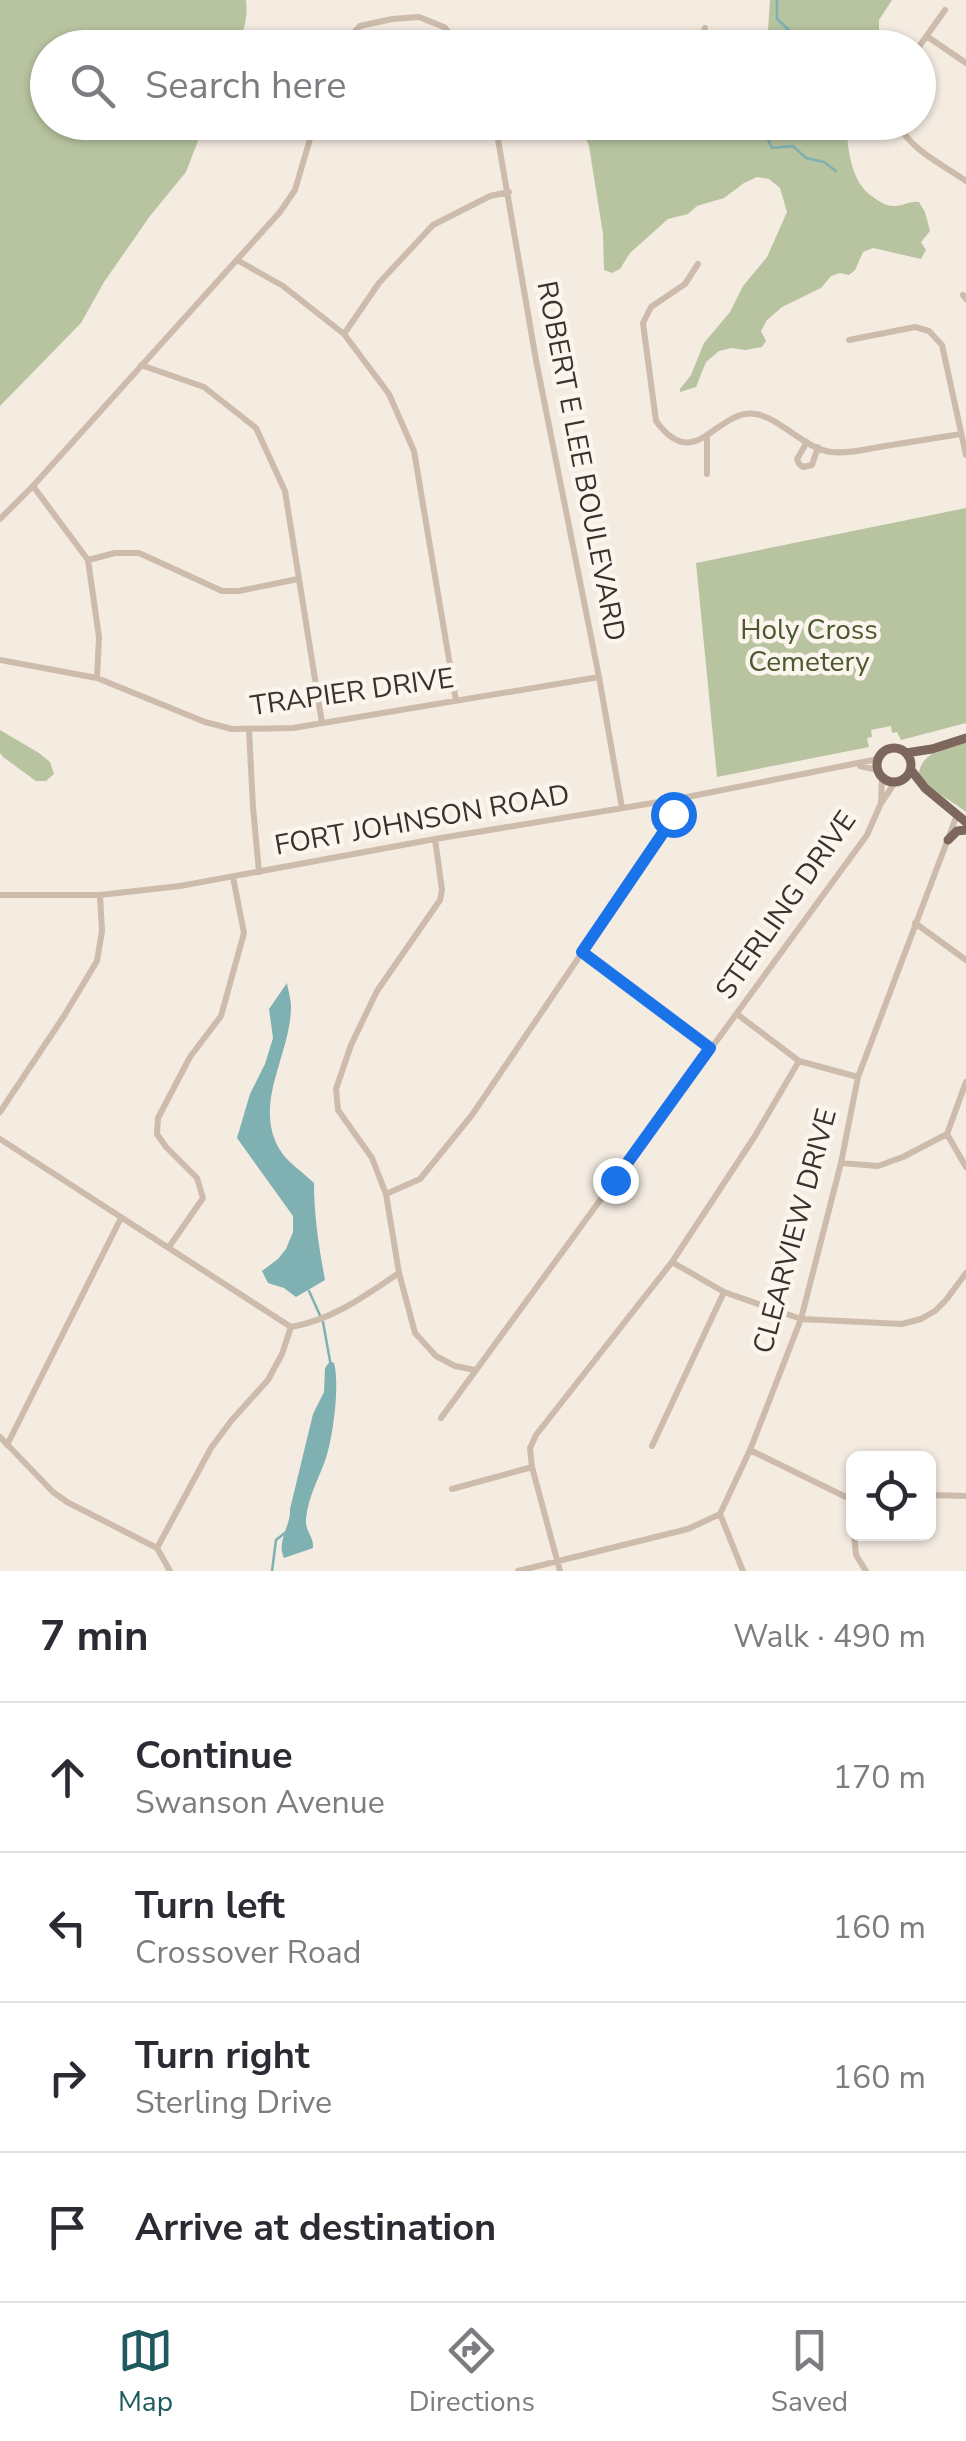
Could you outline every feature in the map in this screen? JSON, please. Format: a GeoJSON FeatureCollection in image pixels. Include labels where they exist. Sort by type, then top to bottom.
{"type":"FeatureCollection","features":[{"type":"Feature","properties":{"kind":"main road"},"geometry":{"type":"LineString","coordinates":[[925,788],[912,782],[898,782],[880,769],[883,752],[932,749],[966,738]]}},
{"type":"Feature","properties":{"kind":"main road"},"geometry":{"type":"LineString","coordinates":[[898,782],[932,749]]}},
{"type":"Feature","properties":{"kind":"main road"},"geometry":{"type":"LineString","coordinates":[[906,753],[925,788],[963,822],[948,840]]}},
{"type":"Feature","properties":{"kind":"street"},"geometry":{"type":"LineString","coordinates":[[932,30],[945,10]]}},
{"type":"Feature","properties":{"kind":"street"},"geometry":{"type":"LineString","coordinates":[[356,30],[392,19],[419,17],[447,30]]}},
{"type":"Feature","properties":{"kind":"street"},"geometry":{"type":"LineString","coordinates":[[936,42],[966,63]]}},
{"type":"Feature","properties":{"kind":"street"},"geometry":{"type":"LineString","coordinates":[[0,520],[280,212],[295,190],[310,140]]}},
{"type":"Feature","properties":{"kind":"street","name":"ROBERT E LEE BOULEVARD"},"geometry":{"type":"LineString","coordinates":[[499,140],[536,360],[622,808]]}},
{"type":"Feature","properties":{"kind":"street"},"geometry":{"type":"LineString","coordinates":[[908,140],[966,181]]}},
{"type":"Feature","properties":{"kind":"street"},"geometry":{"type":"LineString","coordinates":[[344,334],[379,283],[433,225],[490,196],[509,192]]}},
{"type":"Feature","properties":{"kind":"street"},"geometry":{"type":"LineString","coordinates":[[237,260],[284,286],[344,334],[389,394],[414,451],[456,701]]}},
{"type":"Feature","properties":{"kind":"street"},"geometry":{"type":"LineString","coordinates":[[698,264],[685,284],[651,307],[643,323],[656,420],[665,432],[680,441],[692,442],[740,414],[758,414],[830,452],[961,434]]}},
{"type":"Feature","properties":{"kind":"street"},"geometry":{"type":"LineString","coordinates":[[849,340],[914,328],[934,336],[944,352],[966,455]]}},
{"type":"Feature","properties":{"kind":"street"},"geometry":{"type":"LineString","coordinates":[[142,366],[204,387],[256,428],[285,491],[322,724]]}},
{"type":"Feature","properties":{"kind":"street"},"geometry":{"type":"LineString","coordinates":[[706,437],[707,474]]}},
{"type":"Feature","properties":{"kind":"street"},"geometry":{"type":"LineString","coordinates":[[807,442],[797,459],[804,467],[812,465],[818,447]]}},
{"type":"Feature","properties":{"kind":"street"},"geometry":{"type":"LineString","coordinates":[[34,486],[88,560],[99,637],[98,678]]}},
{"type":"Feature","properties":{"kind":"street"},"geometry":{"type":"LineString","coordinates":[[88,560],[138,552],[222,591],[298,580]]}},
{"type":"Feature","properties":{"kind":"street","name":"TRAPIER DRIVE"},"geometry":{"type":"LineString","coordinates":[[0,660],[98,678],[205,722],[249,730],[322,724],[599,677]]}},
{"type":"Feature","properties":{"kind":"street"},"geometry":{"type":"LineString","coordinates":[[249,730],[259,872]]}},
{"type":"Feature","properties":{"kind":"street","name":"FORT JOHNSON ROAD"},"geometry":{"type":"LineString","coordinates":[[0,895],[100,894],[180,886],[848,765],[880,769]]}},
{"type":"Feature","properties":{"kind":"street","name":"STERLING DRIVE"},"geometry":{"type":"LineString","coordinates":[[880,769],[881,804]]}},
{"type":"Feature","properties":{"kind":"street","name":"STERLING DRIVE"},"geometry":{"type":"LineString","coordinates":[[440,1418],[867,836],[881,804],[898,782]]}},
{"type":"Feature","properties":{"kind":"street"},"geometry":{"type":"LineString","coordinates":[[386,1194],[420,1180],[472,1115],[669,824],[677,799]]}},
{"type":"Feature","properties":{"kind":"street"},"geometry":{"type":"LineString","coordinates":[[434,840],[440,900],[377,990],[336,1089],[338,1110],[372,1158],[386,1194],[398,1273],[416,1333],[436,1356],[475,1370]]}},
{"type":"Feature","properties":{"kind":"street","name":"CLEARVIEW DRIVE"},"geometry":{"type":"LineString","coordinates":[[720,1514],[750,1450],[800,1318],[841,1162],[858,1078],[948,840]]}},
{"type":"Feature","properties":{"kind":"street"},"geometry":{"type":"LineString","coordinates":[[168,1248],[203,1198],[197,1178],[157,1134],[158,1118],[190,1057],[220,1016],[244,933],[233,877]]}},
{"type":"Feature","properties":{"kind":"street"},"geometry":{"type":"LineString","coordinates":[[0,1112],[96,961],[102,932],[100,894]]}},
{"type":"Feature","properties":{"kind":"street"},"geometry":{"type":"LineString","coordinates":[[916,923],[966,960]]}},
{"type":"Feature","properties":{"kind":"street"},"geometry":{"type":"LineString","coordinates":[[582,952],[710,1048]]}},
{"type":"Feature","properties":{"kind":"street"},"geometry":{"type":"LineString","coordinates":[[737,1014],[799,1062],[858,1078]]}},
{"type":"Feature","properties":{"kind":"street"},"geometry":{"type":"LineString","coordinates":[[560,1571],[532,1467],[530,1448],[536,1434],[672,1262],[799,1062]]}},
{"type":"Feature","properties":{"kind":"street"},"geometry":{"type":"LineString","coordinates":[[841,1162],[878,1166],[946,1134],[966,1082]]}},
{"type":"Feature","properties":{"kind":"street"},"geometry":{"type":"LineString","coordinates":[[946,1134],[966,1167]]}},
{"type":"Feature","properties":{"kind":"street"},"geometry":{"type":"LineString","coordinates":[[0,1140],[291,1327],[347,1307],[398,1273]]}},
{"type":"Feature","properties":{"kind":"street"},"geometry":{"type":"LineString","coordinates":[[7,1445],[121,1218]]}},
{"type":"Feature","properties":{"kind":"street"},"geometry":{"type":"LineString","coordinates":[[672,1262],[724,1292],[800,1318],[902,1324],[921,1319],[946,1300],[966,1273]]}},
{"type":"Feature","properties":{"kind":"street"},"geometry":{"type":"LineString","coordinates":[[652,1446],[724,1292]]}},
{"type":"Feature","properties":{"kind":"street"},"geometry":{"type":"LineString","coordinates":[[157,1548],[211,1448],[268,1380],[291,1327]]}},
{"type":"Feature","properties":{"kind":"street"},"geometry":{"type":"LineString","coordinates":[[0,1437],[53,1492],[157,1548],[170,1571]]}},
{"type":"Feature","properties":{"kind":"street"},"geometry":{"type":"LineString","coordinates":[[750,1450],[846,1497]]}},
{"type":"Feature","properties":{"kind":"street"},"geometry":{"type":"LineString","coordinates":[[452,1489],[532,1467]]}},
{"type":"Feature","properties":{"kind":"street"},"geometry":{"type":"LineString","coordinates":[[936,1495],[966,1496]]}},
{"type":"Feature","properties":{"kind":"street"},"geometry":{"type":"LineString","coordinates":[[518,1571],[688,1529],[720,1514],[743,1571]]}},
{"type":"Feature","properties":{"kind":"street"},"geometry":{"type":"LineString","coordinates":[[855,1541],[856,1555],[866,1571]]}},
{"type":"Feature","properties":{"kind":"green space"},"geometry":{"type":"Polygon","coordinates":[[[0,0],[246,0],[243,30],[30,30],[30,140],[198,140],[186,172],[104,282],[81,323],[0,406],[0,0]]]}},
{"type":"Feature","properties":{"kind":"green space"},"geometry":{"type":"Polygon","coordinates":[[[770,0],[892,0],[879,20],[879,30],[768,30],[770,0]]]}},
{"type":"Feature","properties":{"kind":"green space"},"geometry":{"type":"Polygon","coordinates":[[[586,140],[848,140],[852,164],[865,191],[886,205],[919,202],[930,231],[921,242],[926,250],[921,259],[873,248],[863,252],[849,275],[831,276],[821,288],[782,307],[767,320],[761,331],[766,341],[762,347],[719,351],[706,362],[696,387],[680,392],[704,343],[767,257],[787,212],[780,188],[769,179],[757,177],[724,198],[668,219],[612,273],[604,270],[603,234],[586,140]]]}},
{"type":"Feature","properties":{"kind":"green space","name":"Holy Cross Cemetery"},"geometry":{"type":"Polygon","coordinates":[[[966,508],[966,723],[901,740],[897,732],[892,733],[891,726],[871,730],[872,737],[867,738],[869,747],[717,777],[696,563],[966,508]]]}},
{"type":"Feature","properties":{"kind":"green space"},"geometry":{"type":"Polygon","coordinates":[[[0,730],[39,753],[50,762],[54,774],[46,781],[36,781],[3,757],[0,730]]]}},
{"type":"Feature","properties":{"kind":"green space"},"geometry":{"type":"Polygon","coordinates":[[[966,742],[966,812],[934,790],[919,773],[930,755],[966,742]]]}},
{"type":"Feature","properties":{"kind":"water"},"geometry":{"type":"Polygon","coordinates":[[[287,983],[291,1003],[289,1024],[271,1097],[272,1133],[280,1150],[314,1183],[325,1280],[296,1297],[268,1283],[262,1271],[286,1249],[293,1232],[293,1216],[237,1138],[273,1038],[269,1009],[287,983]]]}},
{"type":"Feature","properties":{"kind":"water"},"geometry":{"type":"Polygon","coordinates":[[[330,1361],[334,1363],[336,1384],[333,1424],[306,1519],[313,1548],[284,1558],[283,1540],[290,1509],[313,1414],[324,1392],[325,1368],[330,1361]]]}},
{"type":"Feature","properties":{"kind":"waterway"},"geometry":{"type":"LineString","coordinates":[[777,0],[777,19],[789,30]]}},
{"type":"Feature","properties":{"kind":"waterway"},"geometry":{"type":"LineString","coordinates":[[768,140],[772,148],[793,146],[806,158],[824,162],[836,171]]}},
{"type":"Feature","properties":{"kind":"waterway"},"geometry":{"type":"LineString","coordinates":[[309,1291],[323,1322],[330,1361]]}},
{"type":"Feature","properties":{"kind":"waterway"},"geometry":{"type":"LineString","coordinates":[[272,1571],[276,1540],[286,1532]]}},
{"type":"Feature","properties":{"kind":"route"},"geometry":{"type":"LineString","coordinates":[[615,1180],[710,1048],[582,952],[673,814]]}}]}
